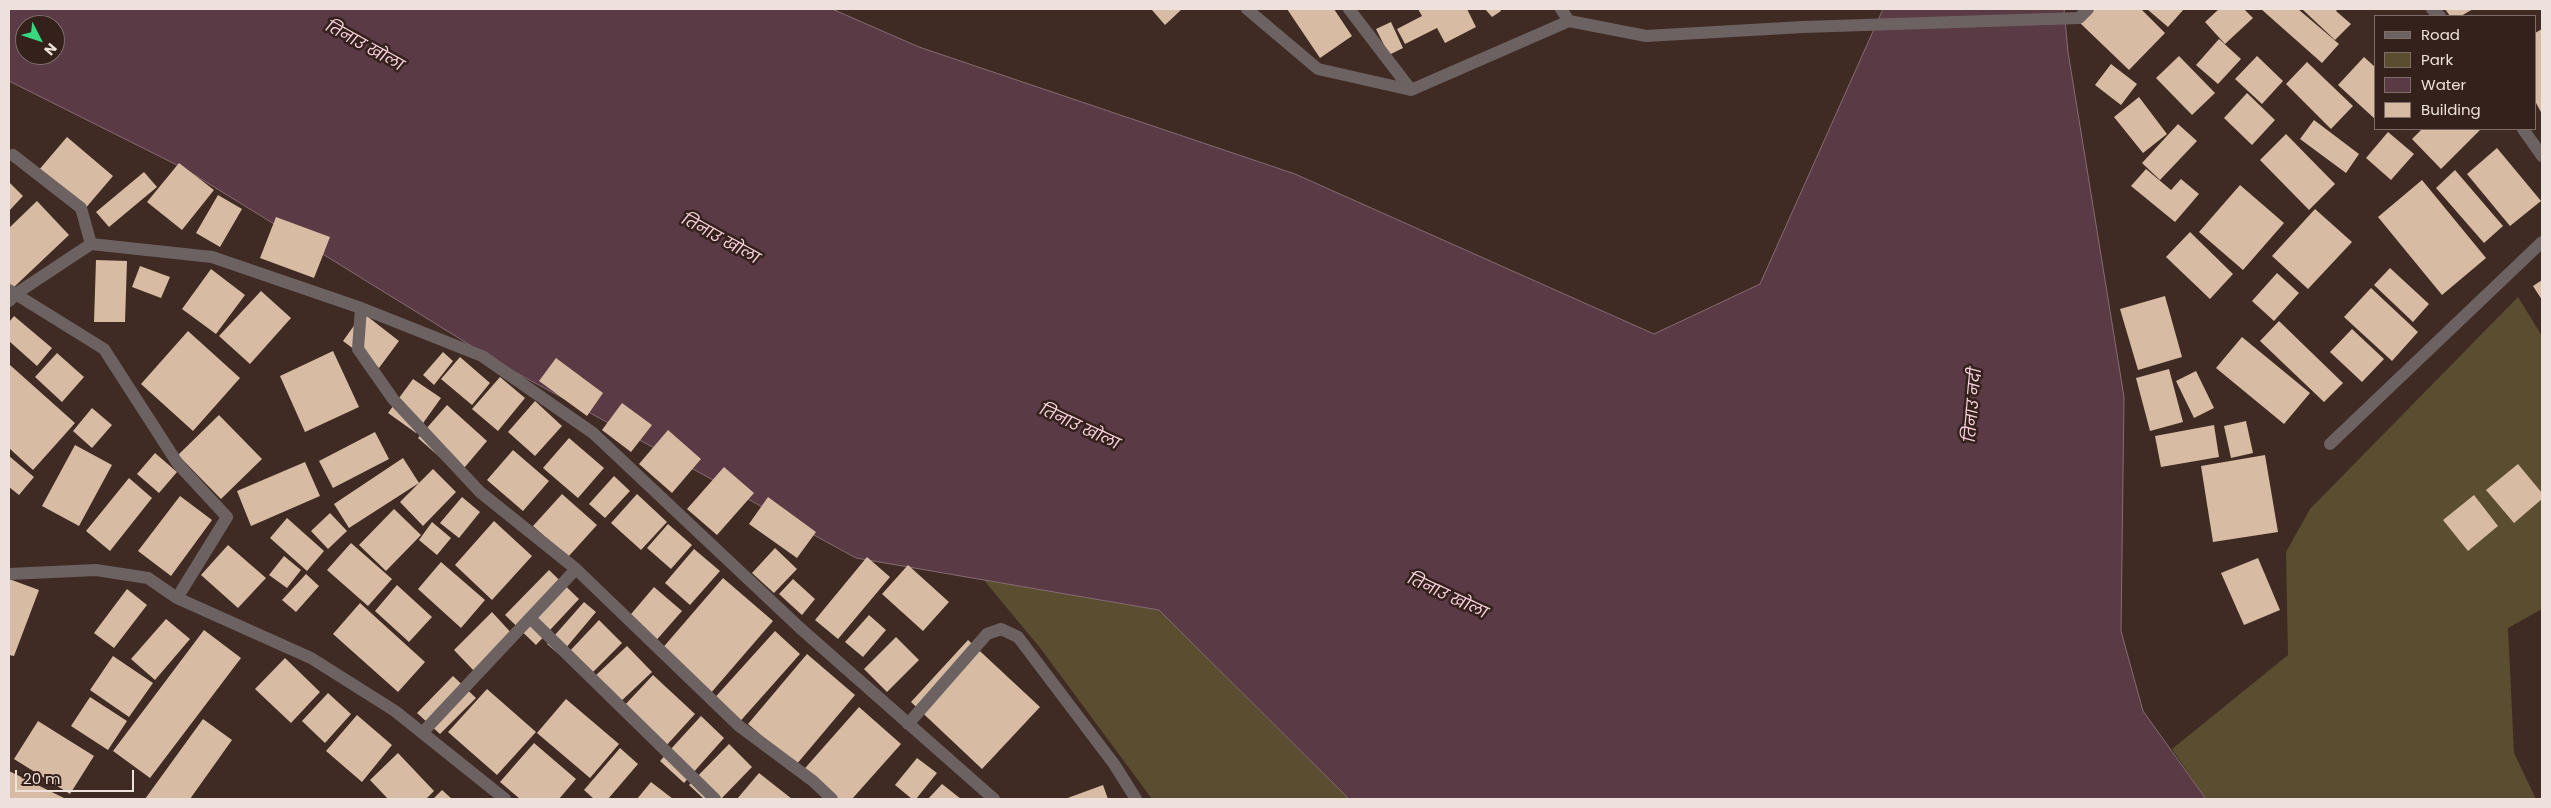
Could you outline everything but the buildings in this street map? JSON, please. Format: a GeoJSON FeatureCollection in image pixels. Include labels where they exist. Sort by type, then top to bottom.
{"type":"FeatureCollection","features":[{"type":"Feature","properties":{"kind":"street"},"geometry":{"type":"LineString","coordinates":[[1247,9],[1318,69],[1411,90],[1569,21],[1646,36],[2084,13]]}},
{"type":"Feature","properties":{"kind":"street"},"geometry":{"type":"LineString","coordinates":[[1349,9],[1411,90]]}},
{"type":"Feature","properties":{"kind":"street"},"geometry":{"type":"LineString","coordinates":[[1561,9],[1569,21]]}},
{"type":"Feature","properties":{"kind":"street"},"geometry":{"type":"LineString","coordinates":[[2524,130],[2542,156]]}},
{"type":"Feature","properties":{"kind":"street"},"geometry":{"type":"LineString","coordinates":[[14,155],[81,208],[91,244]]}},
{"type":"Feature","properties":{"kind":"street"},"geometry":{"type":"LineString","coordinates":[[2330,444],[2542,242]]}},
{"type":"Feature","properties":{"kind":"street"},"geometry":{"type":"LineString","coordinates":[[177,598],[227,517],[178,464],[104,349],[11,295],[91,244],[212,257],[361,308],[482,356],[593,433],[800,628],[994,799]]}},
{"type":"Feature","properties":{"kind":"street"},"geometry":{"type":"LineString","coordinates":[[361,308],[358,349],[393,399],[480,492],[576,569],[739,726],[813,781],[832,799]]}},
{"type":"Feature","properties":{"kind":"street"},"geometry":{"type":"LineString","coordinates":[[423,732],[576,569]]}},
{"type":"Feature","properties":{"kind":"street"},"geometry":{"type":"LineString","coordinates":[[9,574],[104,572],[148,578],[177,598],[311,658],[423,732],[505,799]]}},
{"type":"Feature","properties":{"kind":"street"},"geometry":{"type":"LineString","coordinates":[[530,618],[715,799]]}},
{"type":"Feature","properties":{"kind":"street"},"geometry":{"type":"LineString","coordinates":[[908,724],[987,634],[1001,630],[1018,637],[1114,764],[1136,799]]}},
{"type":"Feature","properties":{"kind":"green space"},"geometry":{"type":"Polygon","coordinates":[[[2518,297],[2542,336],[2542,609],[2508,628],[2514,753],[2536,799],[2206,799],[2172,749],[2288,655],[2286,552],[2310,509],[2518,297]]]}},
{"type":"Feature","properties":{"kind":"green space"},"geometry":{"type":"Polygon","coordinates":[[[983,579],[1159,610],[1349,799],[1152,799],[1041,649],[983,579]]]}},
{"type":"Feature","properties":{"kind":"water"},"geometry":{"type":"Polygon","coordinates":[[[9,9],[832,9],[919,47],[1295,174],[1654,334],[1760,284],[1883,9],[2064,9],[2068,52],[2124,397],[2121,631],[2143,711],[2206,799],[1349,799],[1159,610],[856,558],[504,366],[185,169],[9,81],[9,9]]]}},
{"type":"Feature","properties":{"kind":"water label","name":"तिनाउ खोला"},"geometry":{"type":"Point","coordinates":[364,47]}},
{"type":"Feature","properties":{"kind":"water label","name":"तिनाउ खोला"},"geometry":{"type":"Point","coordinates":[720,240]}},
{"type":"Feature","properties":{"kind":"water label","name":"तिनाउ नदी"},"geometry":{"type":"Point","coordinates":[1974,405]}},
{"type":"Feature","properties":{"kind":"water label","name":"तिनाउ खोला"},"geometry":{"type":"Point","coordinates":[1079,428]}},
{"type":"Feature","properties":{"kind":"water label","name":"तिनाउ खोला"},"geometry":{"type":"Point","coordinates":[1447,597]}}]}
